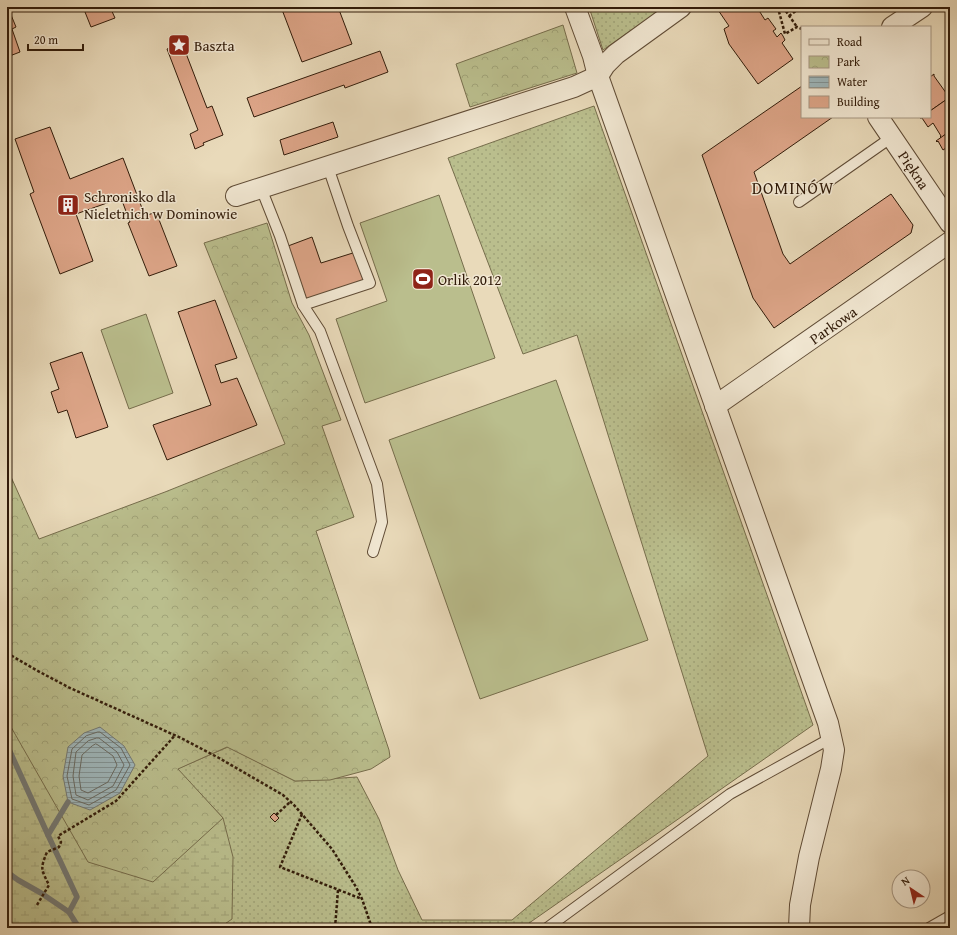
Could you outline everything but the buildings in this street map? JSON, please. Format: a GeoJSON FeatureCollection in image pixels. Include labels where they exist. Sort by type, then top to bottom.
{"type":"FeatureCollection","features":[{"type":"Feature","properties":{"kind":"street"},"geometry":{"type":"LineString","coordinates":[[575,7],[593,56],[598,76],[825,715],[834,750],[831,769],[809,857],[800,905],[799,928]]}},
{"type":"Feature","properties":{"kind":"street"},"geometry":{"type":"LineString","coordinates":[[236,196],[574,87],[598,76],[605,65],[616,54],[681,7]]}},
{"type":"Feature","properties":{"kind":"street"},"geometry":{"type":"LineString","coordinates":[[894,26],[922,7]]}},
{"type":"Feature","properties":{"kind":"street","name":"Piękna"},"geometry":{"type":"LineString","coordinates":[[879,118],[950,223]]}},
{"type":"Feature","properties":{"kind":"street","name":"Parkowa"},"geometry":{"type":"LineString","coordinates":[[715,406],[950,242]]}},
{"type":"Feature","properties":{"kind":"lane"},"geometry":{"type":"LineString","coordinates":[[798,202],[892,137]]}},
{"type":"Feature","properties":{"kind":"lane"},"geometry":{"type":"LineString","coordinates":[[303,306],[370,283],[348,226],[328,167]]}},
{"type":"Feature","properties":{"kind":"lane"},"geometry":{"type":"LineString","coordinates":[[261,188],[280,236],[303,306],[320,331],[377,484],[382,522],[373,552]]}},
{"type":"Feature","properties":{"kind":"lane"},"geometry":{"type":"LineString","coordinates":[[547,928],[730,794],[831,738]]}},
{"type":"Feature","properties":{"kind":"lane"},"geometry":{"type":"LineString","coordinates":[[929,928],[950,916]]}},
{"type":"Feature","properties":{"kind":"path"},"geometry":{"type":"LineString","coordinates":[[770,7],[778,7],[784,35],[797,27]]}},
{"type":"Feature","properties":{"kind":"path"},"geometry":{"type":"LineString","coordinates":[[783,7],[797,27],[801,29]]}},
{"type":"Feature","properties":{"kind":"path"},"geometry":{"type":"LineString","coordinates":[[789,16],[801,7]]}},
{"type":"Feature","properties":{"kind":"path"},"geometry":{"type":"LineString","coordinates":[[7,653],[70,688],[175,735],[219,758],[283,795],[302,814],[332,849],[356,886],[372,928]]}},
{"type":"Feature","properties":{"kind":"path"},"geometry":{"type":"LineString","coordinates":[[37,905],[49,885],[43,873],[42,864],[48,852],[59,846],[61,842],[58,836],[116,801],[175,735]]}},
{"type":"Feature","properties":{"kind":"path"},"geometry":{"type":"LineString","coordinates":[[276,815],[290,802]]}},
{"type":"Feature","properties":{"kind":"path"},"geometry":{"type":"LineString","coordinates":[[302,814],[281,861],[280,867],[362,899]]}},
{"type":"Feature","properties":{"kind":"path"},"geometry":{"type":"LineString","coordinates":[[335,928],[338,890]]}},
{"type":"Feature","properties":{"kind":"green space"},"geometry":{"type":"Polygon","coordinates":[[[589,7],[665,7],[603,50],[589,7]]]}},
{"type":"Feature","properties":{"kind":"green space"},"geometry":{"type":"Polygon","coordinates":[[[563,25],[577,73],[470,107],[456,64],[563,25]]]}},
{"type":"Feature","properties":{"kind":"green space"},"geometry":{"type":"Polygon","coordinates":[[[594,106],[813,725],[522,928],[7,928],[7,720],[177,769],[228,747],[295,781],[357,777],[379,819],[398,870],[422,920],[512,920],[708,756],[577,335],[523,354],[448,158],[594,106]]]}},
{"type":"Feature","properties":{"kind":"green space","name":"Orlik 2012"},"geometry":{"type":"Polygon","coordinates":[[[439,195],[495,358],[365,403],[336,319],[387,301],[360,223],[439,195]]]}},
{"type":"Feature","properties":{"kind":"green space"},"geometry":{"type":"Polygon","coordinates":[[[267,223],[292,303],[309,335],[341,420],[322,426],[354,517],[316,531],[389,750],[390,757],[371,769],[330,780],[295,781],[227,747],[178,769],[223,818],[153,882],[88,862],[7,720],[7,468],[39,539],[165,492],[285,444],[204,243],[267,223]]]}},
{"type":"Feature","properties":{"kind":"green space"},"geometry":{"type":"Polygon","coordinates":[[[146,314],[173,393],[129,409],[101,330],[146,314]]]}},
{"type":"Feature","properties":{"kind":"green space"},"geometry":{"type":"Polygon","coordinates":[[[556,380],[648,640],[480,699],[389,440],[556,380]]]}},
{"type":"Feature","properties":{"kind":"green space"},"geometry":{"type":"Polygon","coordinates":[[[7,669],[177,769],[223,818],[233,857],[232,919],[219,928],[7,928],[7,669]]]}},
{"type":"Feature","properties":{"kind":"water"},"geometry":{"type":"Polygon","coordinates":[[[100,727],[124,746],[135,765],[120,793],[90,810],[68,802],[63,776],[68,747],[84,733],[100,727]]]}},
{"type":"Feature","properties":{"kind":"waterway"},"geometry":{"type":"LineString","coordinates":[[7,745],[48,835]]}},
{"type":"Feature","properties":{"kind":"waterway"},"geometry":{"type":"LineString","coordinates":[[68,802],[48,835],[77,897],[69,912]]}},
{"type":"Feature","properties":{"kind":"waterway"},"geometry":{"type":"LineString","coordinates":[[7,872],[69,912],[79,928]]}},
{"type":"Feature","properties":{"kind":"place","name":"Baszta"},"geometry":{"type":"Point","coordinates":[179,45]}},
{"type":"Feature","properties":{"kind":"place","name":"Schronisko dla Nieletnich w Dominowie"},"geometry":{"type":"Point","coordinates":[68,205]}},
{"type":"Feature","properties":{"kind":"place","name":"Orlik 2012"},"geometry":{"type":"Point","coordinates":[423,279]}},
{"type":"Feature","properties":{"kind":"district","name":"DOMINÓW"},"geometry":{"type":"Point","coordinates":[793,187]}}]}
